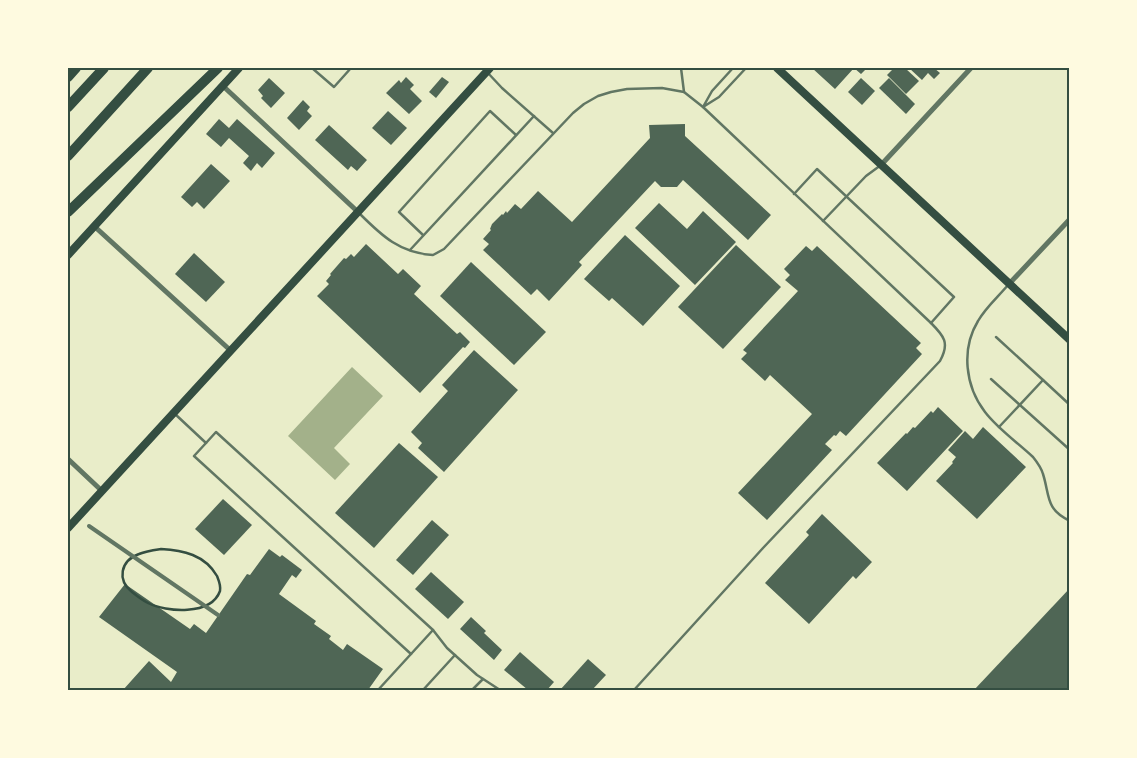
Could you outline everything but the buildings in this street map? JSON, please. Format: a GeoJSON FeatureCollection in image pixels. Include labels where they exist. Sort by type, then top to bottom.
{"type":"FeatureCollection","features":[{"type":"Feature","properties":{"kind":"highway"},"geometry":{"type":"LineString","coordinates":[[68,77],[76,68]]}},
{"type":"Feature","properties":{"kind":"highway"},"geometry":{"type":"LineString","coordinates":[[68,107],[104,68]]}},
{"type":"Feature","properties":{"kind":"highway"},"geometry":{"type":"LineString","coordinates":[[68,156],[148,68]]}},
{"type":"Feature","properties":{"kind":"highway"},"geometry":{"type":"LineString","coordinates":[[68,212],[218,68]]}},
{"type":"Feature","properties":{"kind":"main road"},"geometry":{"type":"LineString","coordinates":[[68,255],[239,68]]}},
{"type":"Feature","properties":{"kind":"main road"},"geometry":{"type":"LineString","coordinates":[[777,68],[1070,340]]}},
{"type":"Feature","properties":{"kind":"main road"},"geometry":{"type":"LineString","coordinates":[[68,528],[358,212],[486,69]]}},
{"type":"Feature","properties":{"kind":"street"},"geometry":{"type":"LineString","coordinates":[[881,165],[971,68]]}},
{"type":"Feature","properties":{"kind":"street"},"geometry":{"type":"LineString","coordinates":[[222,86],[358,212]]}},
{"type":"Feature","properties":{"kind":"street"},"geometry":{"type":"LineString","coordinates":[[1009,284],[1070,219]]}},
{"type":"Feature","properties":{"kind":"street"},"geometry":{"type":"LineString","coordinates":[[94,226],[230,350]]}},
{"type":"Feature","properties":{"kind":"street"},"geometry":{"type":"LineString","coordinates":[[68,459],[102,491]]}},
{"type":"Feature","properties":{"kind":"street"},"geometry":{"type":"LineString","coordinates":[[89,526],[218,615]]}},
{"type":"Feature","properties":{"kind":"lane"},"geometry":{"type":"LineString","coordinates":[[312,68],[334,88],[350,68]]}},
{"type":"Feature","properties":{"kind":"lane"},"geometry":{"type":"LineString","coordinates":[[681,68],[684,92]]}},
{"type":"Feature","properties":{"kind":"lane"},"geometry":{"type":"LineString","coordinates":[[702,107],[712,90],[733,68]]}},
{"type":"Feature","properties":{"kind":"lane"},"geometry":{"type":"LineString","coordinates":[[702,107],[719,98],[746,68]]}},
{"type":"Feature","properties":{"kind":"lane"},"geometry":{"type":"LineString","coordinates":[[486,69],[553,133]]}},
{"type":"Feature","properties":{"kind":"lane"},"geometry":{"type":"LineString","coordinates":[[358,212],[388,241],[396,246],[433,255],[444,248],[553,133],[584,104],[611,92],[662,88],[684,92],[943,336],[945,343],[944,353],[940,361],[763,548],[634,690]]}},
{"type":"Feature","properties":{"kind":"lane"},"geometry":{"type":"LineString","coordinates":[[423,235],[399,212],[490,111],[516,136]]}},
{"type":"Feature","properties":{"kind":"lane"},"geometry":{"type":"LineString","coordinates":[[410,250],[534,116]]}},
{"type":"Feature","properties":{"kind":"lane"},"geometry":{"type":"LineString","coordinates":[[823,221],[866,176],[881,165]]}},
{"type":"Feature","properties":{"kind":"lane"},"geometry":{"type":"LineString","coordinates":[[794,194],[818,169],[954,298],[931,323]]}},
{"type":"Feature","properties":{"kind":"lane"},"geometry":{"type":"LineString","coordinates":[[1009,284],[979,319],[971,338],[967,358],[971,386],[979,404],[1039,465],[1043,473],[1050,504],[1058,514],[1070,522]]}},
{"type":"Feature","properties":{"kind":"lane"},"geometry":{"type":"LineString","coordinates":[[996,337],[1070,405]]}},
{"type":"Feature","properties":{"kind":"lane"},"geometry":{"type":"LineString","coordinates":[[991,379],[1070,450]]}},
{"type":"Feature","properties":{"kind":"lane"},"geometry":{"type":"LineString","coordinates":[[1000,427],[1043,380]]}},
{"type":"Feature","properties":{"kind":"lane"},"geometry":{"type":"LineString","coordinates":[[173,413],[206,443]]}},
{"type":"Feature","properties":{"kind":"lane"},"geometry":{"type":"LineString","coordinates":[[411,654],[194,456],[216,432],[433,630],[447,648],[483,679],[500,690]]}},
{"type":"Feature","properties":{"kind":"lane"},"geometry":{"type":"LineString","coordinates":[[378,690],[433,630]]}},
{"type":"Feature","properties":{"kind":"lane"},"geometry":{"type":"LineString","coordinates":[[423,690],[455,655]]}},
{"type":"Feature","properties":{"kind":"lane"},"geometry":{"type":"LineString","coordinates":[[472,690],[483,679]]}},
{"type":"Feature","properties":{"kind":"shaded area"},"geometry":{"type":"Polygon","coordinates":[[[352,367],[383,396],[334,448],[350,464],[335,480],[288,436],[352,367]]]}}]}
